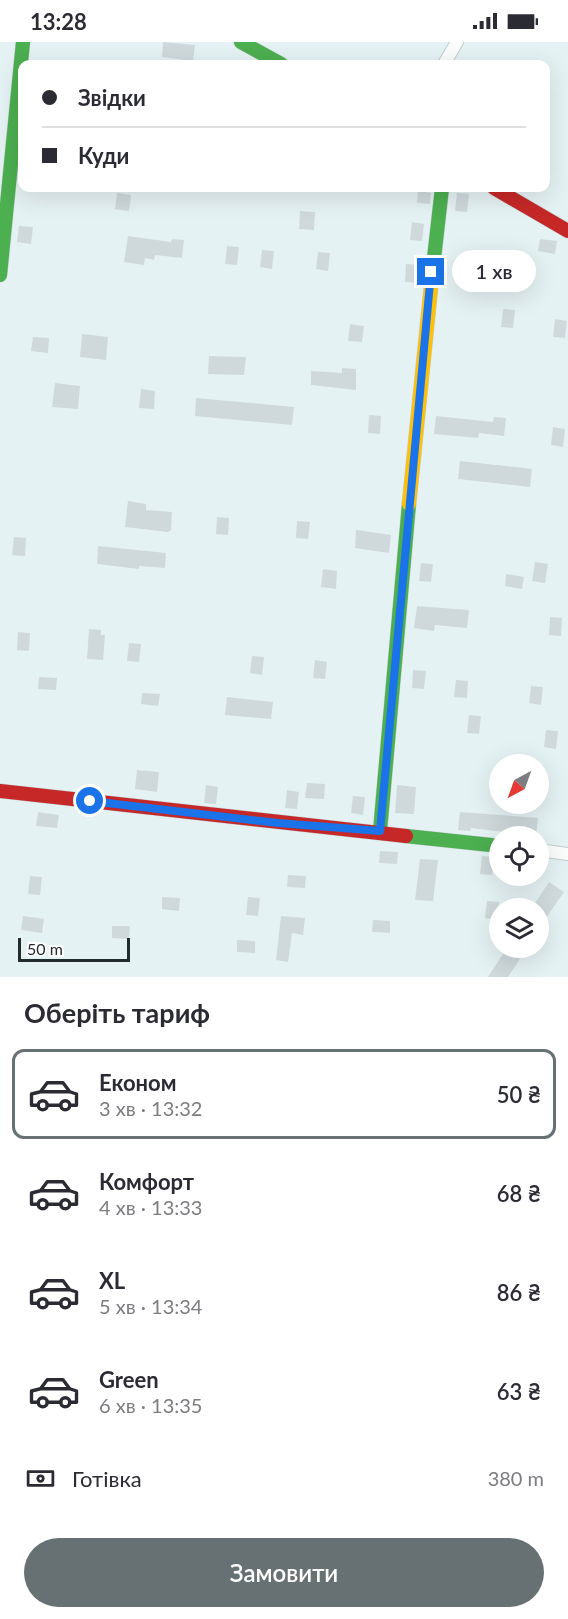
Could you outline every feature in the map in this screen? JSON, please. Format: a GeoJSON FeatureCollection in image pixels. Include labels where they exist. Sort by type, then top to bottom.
{"type":"FeatureCollection","features":[{"type":"Feature","properties":{"kind":"street"},"geometry":{"type":"LineString","coordinates":[[21,60],[23,42]]}},
{"type":"Feature","properties":{"kind":"street"},"geometry":{"type":"LineString","coordinates":[[242,42],[274,60]]}},
{"type":"Feature","properties":{"kind":"street"},"geometry":{"type":"LineString","coordinates":[[446,60],[457,42]]}},
{"type":"Feature","properties":{"kind":"street"},"geometry":{"type":"LineString","coordinates":[[0,275],[18,93]]}},
{"type":"Feature","properties":{"kind":"street"},"geometry":{"type":"LineString","coordinates":[[380,831],[415,438],[442,192]]}},
{"type":"Feature","properties":{"kind":"street"},"geometry":{"type":"LineString","coordinates":[[501,192],[568,231]]}},
{"type":"Feature","properties":{"kind":"street"},"geometry":{"type":"LineString","coordinates":[[0,791],[489,845]]}},
{"type":"Feature","properties":{"kind":"street"},"geometry":{"type":"LineString","coordinates":[[549,851],[568,854]]}},
{"type":"Feature","properties":{"kind":"building"},"geometry":{"type":"Polygon","coordinates":[[[163,42],[195,45],[193,60],[162,57],[163,42]]]}},
{"type":"Feature","properties":{"kind":"building"},"geometry":{"type":"Polygon","coordinates":[[[418,192],[431,193],[430,204],[417,203],[418,192]]]}},
{"type":"Feature","properties":{"kind":"building"},"geometry":{"type":"Polygon","coordinates":[[[117,193],[131,195],[129,211],[115,209],[117,193]]]}},
{"type":"Feature","properties":{"kind":"building"},"geometry":{"type":"Polygon","coordinates":[[[457,193],[469,194],[467,212],[455,211],[457,193]]]}},
{"type":"Feature","properties":{"kind":"building"},"geometry":{"type":"Polygon","coordinates":[[[300,211],[315,212],[314,230],[299,229],[300,211]]]}},
{"type":"Feature","properties":{"kind":"building"},"geometry":{"type":"Polygon","coordinates":[[[412,222],[424,224],[422,241],[410,240],[412,222]]]}},
{"type":"Feature","properties":{"kind":"building"},"geometry":{"type":"Polygon","coordinates":[[[19,226],[33,227],[31,244],[17,242],[19,226]]]}},
{"type":"Feature","properties":{"kind":"building"},"geometry":{"type":"Polygon","coordinates":[[[128,236],[171,242],[172,239],[184,240],[182,258],[155,255],[154,260],[145,258],[144,265],[124,262],[128,236]]]}},
{"type":"Feature","properties":{"kind":"building"},"geometry":{"type":"Polygon","coordinates":[[[540,239],[557,241],[555,254],[538,251],[540,239]]]}},
{"type":"Feature","properties":{"kind":"building"},"geometry":{"type":"Polygon","coordinates":[[[227,246],[239,247],[237,265],[225,264],[227,246]]]}},
{"type":"Feature","properties":{"kind":"building"},"geometry":{"type":"Polygon","coordinates":[[[262,250],[274,251],[272,269],[260,267],[262,250]]]}},
{"type":"Feature","properties":{"kind":"building"},"geometry":{"type":"Polygon","coordinates":[[[318,252],[330,253],[328,271],[316,269],[318,252]]]}},
{"type":"Feature","properties":{"kind":"building"},"geometry":{"type":"Polygon","coordinates":[[[406,264],[421,265],[419,283],[405,282],[406,264]]]}},
{"type":"Feature","properties":{"kind":"building"},"geometry":{"type":"Polygon","coordinates":[[[479,267],[497,269],[495,281],[478,279],[479,267]]]}},
{"type":"Feature","properties":{"kind":"building"},"geometry":{"type":"Polygon","coordinates":[[[503,309],[515,310],[513,328],[501,327],[503,309]]]}},
{"type":"Feature","properties":{"kind":"building"},"geometry":{"type":"Polygon","coordinates":[[[555,319],[567,321],[565,338],[553,337],[555,319]]]}},
{"type":"Feature","properties":{"kind":"building"},"geometry":{"type":"Polygon","coordinates":[[[350,324],[364,326],[362,342],[348,341],[350,324]]]}},
{"type":"Feature","properties":{"kind":"building"},"geometry":{"type":"Polygon","coordinates":[[[82,334],[108,337],[106,360],[80,357],[82,334]]]}},
{"type":"Feature","properties":{"kind":"building"},"geometry":{"type":"Polygon","coordinates":[[[33,337],[49,338],[48,353],[31,351],[33,337]]]}},
{"type":"Feature","properties":{"kind":"building"},"geometry":{"type":"Polygon","coordinates":[[[209,356],[246,357],[244,375],[208,374],[209,356]]]}},
{"type":"Feature","properties":{"kind":"building"},"geometry":{"type":"Polygon","coordinates":[[[342,368],[356,369],[356,390],[311,385],[311,371],[342,373],[342,368]]]}},
{"type":"Feature","properties":{"kind":"building"},"geometry":{"type":"Polygon","coordinates":[[[55,383],[80,386],[78,409],[52,407],[55,383]]]}},
{"type":"Feature","properties":{"kind":"building"},"geometry":{"type":"Polygon","coordinates":[[[141,389],[155,391],[154,409],[139,408],[141,389]]]}},
{"type":"Feature","properties":{"kind":"building"},"geometry":{"type":"Polygon","coordinates":[[[196,398],[294,407],[292,425],[195,416],[196,398]]]}},
{"type":"Feature","properties":{"kind":"building"},"geometry":{"type":"Polygon","coordinates":[[[369,415],[381,416],[380,434],[368,433],[369,415]]]}},
{"type":"Feature","properties":{"kind":"building"},"geometry":{"type":"Polygon","coordinates":[[[436,416],[493,422],[494,417],[506,418],[504,436],[479,433],[478,438],[434,434],[436,416]]]}},
{"type":"Feature","properties":{"kind":"building"},"geometry":{"type":"Polygon","coordinates":[[[553,427],[565,429],[563,447],[551,445],[553,427]]]}},
{"type":"Feature","properties":{"kind":"building"},"geometry":{"type":"Polygon","coordinates":[[[460,461],[532,469],[530,487],[458,479],[460,461]]]}},
{"type":"Feature","properties":{"kind":"building"},"geometry":{"type":"Polygon","coordinates":[[[128,501],[146,504],[146,510],[172,512],[171,530],[168,532],[125,527],[128,501]]]}},
{"type":"Feature","properties":{"kind":"building"},"geometry":{"type":"Polygon","coordinates":[[[217,517],[229,518],[228,535],[216,534],[217,517]]]}},
{"type":"Feature","properties":{"kind":"building"},"geometry":{"type":"Polygon","coordinates":[[[297,521],[310,522],[308,539],[296,538],[297,521]]]}},
{"type":"Feature","properties":{"kind":"building"},"geometry":{"type":"Polygon","coordinates":[[[356,530],[391,535],[389,553],[355,548],[356,530]]]}},
{"type":"Feature","properties":{"kind":"building"},"geometry":{"type":"Polygon","coordinates":[[[14,537],[26,538],[25,556],[12,555],[14,537]]]}},
{"type":"Feature","properties":{"kind":"building"},"geometry":{"type":"Polygon","coordinates":[[[98,546],[166,553],[165,568],[139,566],[139,569],[97,564],[98,546]]]}},
{"type":"Feature","properties":{"kind":"building"},"geometry":{"type":"Polygon","coordinates":[[[535,562],[548,564],[545,583],[532,581],[535,562]]]}},
{"type":"Feature","properties":{"kind":"building"},"geometry":{"type":"Polygon","coordinates":[[[421,563],[433,564],[431,582],[419,581],[421,563]]]}},
{"type":"Feature","properties":{"kind":"building"},"geometry":{"type":"Polygon","coordinates":[[[323,569],[337,571],[336,589],[321,587],[323,569]]]}},
{"type":"Feature","properties":{"kind":"building"},"geometry":{"type":"Polygon","coordinates":[[[506,574],[524,577],[522,589],[505,586],[506,574]]]}},
{"type":"Feature","properties":{"kind":"building"},"geometry":{"type":"Polygon","coordinates":[[[417,606],[469,610],[467,628],[435,625],[434,631],[414,628],[417,606]]]}},
{"type":"Feature","properties":{"kind":"building"},"geometry":{"type":"Polygon","coordinates":[[[550,617],[562,618],[561,636],[549,635],[550,617]]]}},
{"type":"Feature","properties":{"kind":"building"},"geometry":{"type":"Polygon","coordinates":[[[89,629],[101,630],[101,635],[105,635],[103,660],[87,659],[89,629]]]}},
{"type":"Feature","properties":{"kind":"building"},"geometry":{"type":"Polygon","coordinates":[[[18,632],[30,633],[29,651],[17,650],[18,632]]]}},
{"type":"Feature","properties":{"kind":"building"},"geometry":{"type":"Polygon","coordinates":[[[129,643],[141,644],[139,662],[127,661],[129,643]]]}},
{"type":"Feature","properties":{"kind":"building"},"geometry":{"type":"Polygon","coordinates":[[[252,656],[264,657],[262,675],[250,673],[252,656]]]}},
{"type":"Feature","properties":{"kind":"building"},"geometry":{"type":"Polygon","coordinates":[[[315,660],[327,662],[325,679],[313,678],[315,660]]]}},
{"type":"Feature","properties":{"kind":"building"},"geometry":{"type":"Polygon","coordinates":[[[413,670],[426,671],[424,689],[412,688],[413,670]]]}},
{"type":"Feature","properties":{"kind":"building"},"geometry":{"type":"Polygon","coordinates":[[[39,677],[57,678],[56,690],[38,689],[39,677]]]}},
{"type":"Feature","properties":{"kind":"building"},"geometry":{"type":"Polygon","coordinates":[[[456,680],[468,681],[467,698],[454,697],[456,680]]]}},
{"type":"Feature","properties":{"kind":"building"},"geometry":{"type":"Polygon","coordinates":[[[531,686],[543,687],[541,705],[529,703],[531,686]]]}},
{"type":"Feature","properties":{"kind":"building"},"geometry":{"type":"Polygon","coordinates":[[[142,693],[160,694],[158,706],[141,704],[142,693]]]}},
{"type":"Feature","properties":{"kind":"building"},"geometry":{"type":"Polygon","coordinates":[[[227,697],[273,702],[271,719],[225,715],[227,697]]]}},
{"type":"Feature","properties":{"kind":"building"},"geometry":{"type":"Polygon","coordinates":[[[469,715],[481,716],[479,734],[467,733],[469,715]]]}},
{"type":"Feature","properties":{"kind":"building"},"geometry":{"type":"Polygon","coordinates":[[[546,730],[558,731],[556,749],[544,747],[546,730]]]}},
{"type":"Feature","properties":{"kind":"building"},"geometry":{"type":"Polygon","coordinates":[[[137,770],[159,772],[157,792],[135,789],[137,770]]]}},
{"type":"Feature","properties":{"kind":"building"},"geometry":{"type":"Polygon","coordinates":[[[307,783],[325,784],[324,799],[305,798],[307,783]]]}},
{"type":"Feature","properties":{"kind":"building"},"geometry":{"type":"Polygon","coordinates":[[[206,785],[218,787],[216,804],[204,803],[206,785]]]}},
{"type":"Feature","properties":{"kind":"building"},"geometry":{"type":"Polygon","coordinates":[[[397,785],[416,787],[414,814],[395,813],[397,785]]]}},
{"type":"Feature","properties":{"kind":"building"},"geometry":{"type":"Polygon","coordinates":[[[287,790],[299,792],[297,809],[285,808],[287,790]]]}},
{"type":"Feature","properties":{"kind":"building"},"geometry":{"type":"Polygon","coordinates":[[[353,796],[365,797],[363,815],[351,813],[353,796]]]}},
{"type":"Feature","properties":{"kind":"building"},"geometry":{"type":"Polygon","coordinates":[[[38,812],[59,815],[57,828],[36,826],[38,812]]]}},
{"type":"Feature","properties":{"kind":"building"},"geometry":{"type":"Polygon","coordinates":[[[460,812],[538,818],[537,826],[489,826],[489,830],[471,828],[470,831],[458,830],[460,812]]]}},
{"type":"Feature","properties":{"kind":"building"},"geometry":{"type":"Polygon","coordinates":[[[380,851],[398,852],[397,864],[379,863],[380,851]]]}},
{"type":"Feature","properties":{"kind":"building"},"geometry":{"type":"Polygon","coordinates":[[[482,856],[489,857],[489,875],[480,874],[482,856]]]}},
{"type":"Feature","properties":{"kind":"building"},"geometry":{"type":"Polygon","coordinates":[[[420,859],[438,860],[433,901],[415,900],[420,859]]]}},
{"type":"Feature","properties":{"kind":"building"},"geometry":{"type":"Polygon","coordinates":[[[288,875],[306,876],[305,888],[287,887],[288,875]]]}},
{"type":"Feature","properties":{"kind":"building"},"geometry":{"type":"Polygon","coordinates":[[[30,876],[42,877],[40,895],[28,894],[30,876]]]}},
{"type":"Feature","properties":{"kind":"building"},"geometry":{"type":"Polygon","coordinates":[[[549,882],[564,892],[549,913],[549,898],[538,898],[546,886],[549,886],[549,882]]]}},
{"type":"Feature","properties":{"kind":"building"},"geometry":{"type":"Polygon","coordinates":[[[162,897],[180,898],[179,911],[162,909],[162,897]]]}},
{"type":"Feature","properties":{"kind":"building"},"geometry":{"type":"Polygon","coordinates":[[[248,897],[260,898],[258,916],[246,915],[248,897]]]}},
{"type":"Feature","properties":{"kind":"building"},"geometry":{"type":"Polygon","coordinates":[[[487,901],[489,901],[489,919],[485,918],[487,901]]]}},
{"type":"Feature","properties":{"kind":"building"},"geometry":{"type":"Polygon","coordinates":[[[23,916],[44,919],[42,933],[21,930],[23,916]]]}},
{"type":"Feature","properties":{"kind":"building"},"geometry":{"type":"Polygon","coordinates":[[[281,916],[305,918],[303,935],[292,933],[288,962],[276,960],[281,916]]]}},
{"type":"Feature","properties":{"kind":"building"},"geometry":{"type":"Polygon","coordinates":[[[373,920],[390,921],[390,933],[372,932],[373,920]]]}},
{"type":"Feature","properties":{"kind":"building"},"geometry":{"type":"Polygon","coordinates":[[[112,926],[130,926],[129,939],[112,938],[112,926]]]}},
{"type":"Feature","properties":{"kind":"building"},"geometry":{"type":"Polygon","coordinates":[[[237,940],[255,941],[255,953],[237,952],[237,940]]]}},
{"type":"Feature","properties":{"kind":"building"},"geometry":{"type":"Polygon","coordinates":[[[500,958],[520,958],[508,977],[488,977],[500,958]]]}},
{"type":"Feature","properties":{"kind":"traffic: fast"},"geometry":{"type":"LineString","coordinates":[[21,60],[23,42]]}},
{"type":"Feature","properties":{"kind":"traffic: fast"},"geometry":{"type":"LineString","coordinates":[[241,42],[274,60]]}},
{"type":"Feature","properties":{"kind":"traffic: fast"},"geometry":{"type":"LineString","coordinates":[[0,275],[18,93]]}},
{"type":"Feature","properties":{"kind":"traffic: fast"},"geometry":{"type":"LineString","coordinates":[[433,267],[442,192]]}},
{"type":"Feature","properties":{"kind":"traffic: fast"},"geometry":{"type":"LineString","coordinates":[[380,831],[409,504]]}},
{"type":"Feature","properties":{"kind":"traffic: fast"},"geometry":{"type":"LineString","coordinates":[[406,836],[489,845]]}},
{"type":"Feature","properties":{"kind":"traffic: slow"},"geometry":{"type":"LineString","coordinates":[[409,504],[433,267]]}},
{"type":"Feature","properties":{"kind":"traffic: jam"},"geometry":{"type":"LineString","coordinates":[[501,192],[568,231]]}},
{"type":"Feature","properties":{"kind":"traffic: jam"},"geometry":{"type":"LineString","coordinates":[[0,791],[406,836]]}},
{"type":"Feature","properties":{"kind":"route"},"geometry":{"type":"LineString","coordinates":[[90,801],[278,823],[380,831],[431,272]]}}]}
